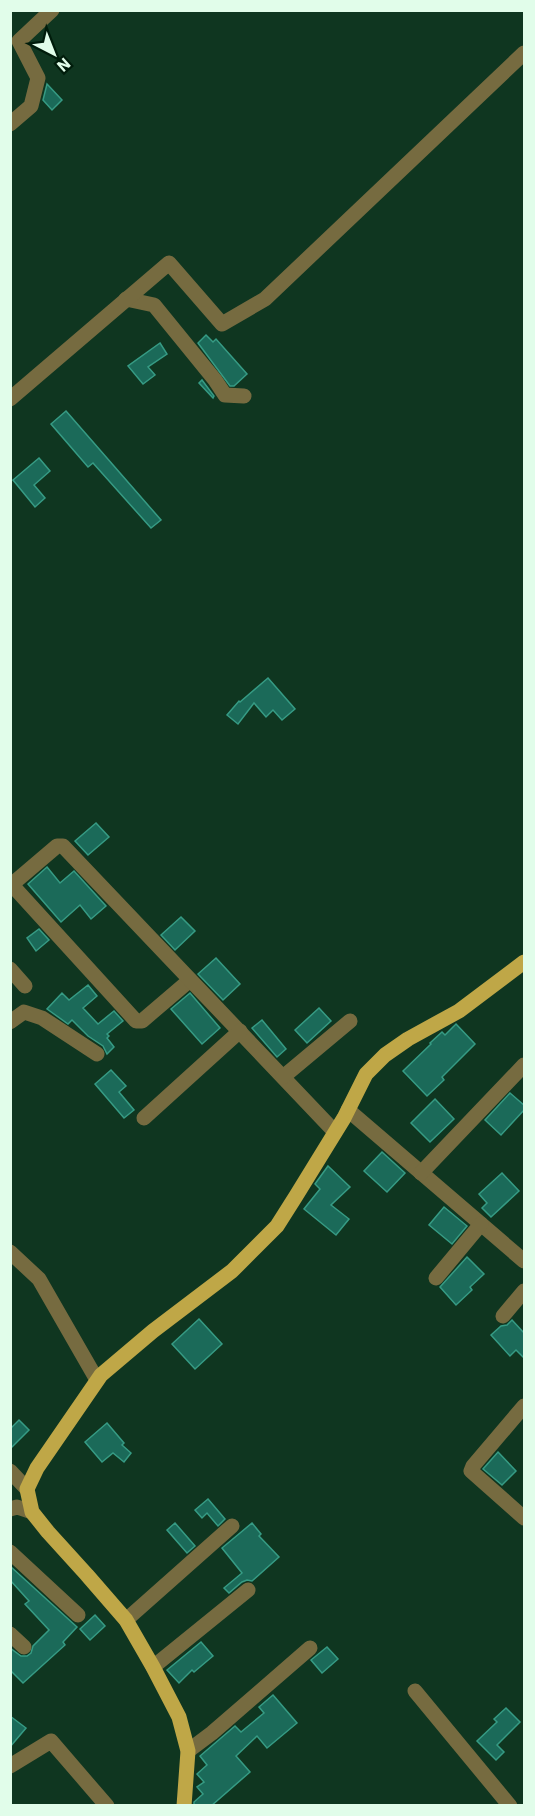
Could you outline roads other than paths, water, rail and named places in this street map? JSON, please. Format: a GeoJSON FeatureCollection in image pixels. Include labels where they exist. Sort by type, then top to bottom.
{"type":"FeatureCollection","features":[{"type":"Feature","properties":{"kind":"main road"},"geometry":{"type":"LineString","coordinates":[[184,1806],[188,1751],[179,1717],[126,1620],[32,1512],[27,1489],[37,1468],[100,1375],[232,1271],[277,1226],[348,1110],[366,1074],[385,1055],[408,1039],[459,1011],[525,962]]}},
{"type":"Feature","properties":{"kind":"street"},"geometry":{"type":"LineString","coordinates":[[10,124],[32,106],[38,78],[18,41],[52,10]]}},
{"type":"Feature","properties":{"kind":"street"},"geometry":{"type":"LineString","coordinates":[[10,399],[169,262],[222,324],[265,299],[525,53]]}},
{"type":"Feature","properties":{"kind":"street"},"geometry":{"type":"LineString","coordinates":[[126,299],[154,305],[225,395],[243,396]]}},
{"type":"Feature","properties":{"kind":"street"},"geometry":{"type":"LineString","coordinates":[[189,980],[142,1021],[136,1021],[11,885],[57,846],[63,846],[335,1132]]}},
{"type":"Feature","properties":{"kind":"street"},"geometry":{"type":"LineString","coordinates":[[10,969],[25,986]]}},
{"type":"Feature","properties":{"kind":"street"},"geometry":{"type":"LineString","coordinates":[[10,1022],[24,1012],[42,1018],[97,1054]]}},
{"type":"Feature","properties":{"kind":"street"},"geometry":{"type":"LineString","coordinates":[[283,1077],[351,1021]]}},
{"type":"Feature","properties":{"kind":"street"},"geometry":{"type":"LineString","coordinates":[[144,1118],[240,1031]]}},
{"type":"Feature","properties":{"kind":"street"},"geometry":{"type":"LineString","coordinates":[[421,1173],[525,1065]]}},
{"type":"Feature","properties":{"kind":"street"},"geometry":{"type":"LineString","coordinates":[[348,1110],[525,1262]]}},
{"type":"Feature","properties":{"kind":"street"},"geometry":{"type":"LineString","coordinates":[[436,1278],[480,1224]]}},
{"type":"Feature","properties":{"kind":"street"},"geometry":{"type":"LineString","coordinates":[[10,1252],[39,1279],[97,1380]]}},
{"type":"Feature","properties":{"kind":"street"},"geometry":{"type":"LineString","coordinates":[[503,1316],[525,1291]]}},
{"type":"Feature","properties":{"kind":"street"},"geometry":{"type":"LineString","coordinates":[[525,1406],[471,1471],[525,1518]]}},
{"type":"Feature","properties":{"kind":"street"},"geometry":{"type":"LineString","coordinates":[[10,1471],[27,1489]]}},
{"type":"Feature","properties":{"kind":"street"},"geometry":{"type":"LineString","coordinates":[[10,1509],[17,1507],[32,1512]]}},
{"type":"Feature","properties":{"kind":"street"},"geometry":{"type":"LineString","coordinates":[[126,1620],[232,1526]]}},
{"type":"Feature","properties":{"kind":"street"},"geometry":{"type":"LineString","coordinates":[[10,1552],[78,1615]]}},
{"type":"Feature","properties":{"kind":"street"},"geometry":{"type":"LineString","coordinates":[[153,1667],[248,1590]]}},
{"type":"Feature","properties":{"kind":"street"},"geometry":{"type":"LineString","coordinates":[[10,1634],[24,1647]]}},
{"type":"Feature","properties":{"kind":"street"},"geometry":{"type":"LineString","coordinates":[[188,1751],[310,1648]]}},
{"type":"Feature","properties":{"kind":"street"},"geometry":{"type":"LineString","coordinates":[[415,1691],[510,1806]]}},
{"type":"Feature","properties":{"kind":"street"},"geometry":{"type":"LineString","coordinates":[[10,1766],[51,1741],[107,1806]]}}]}
